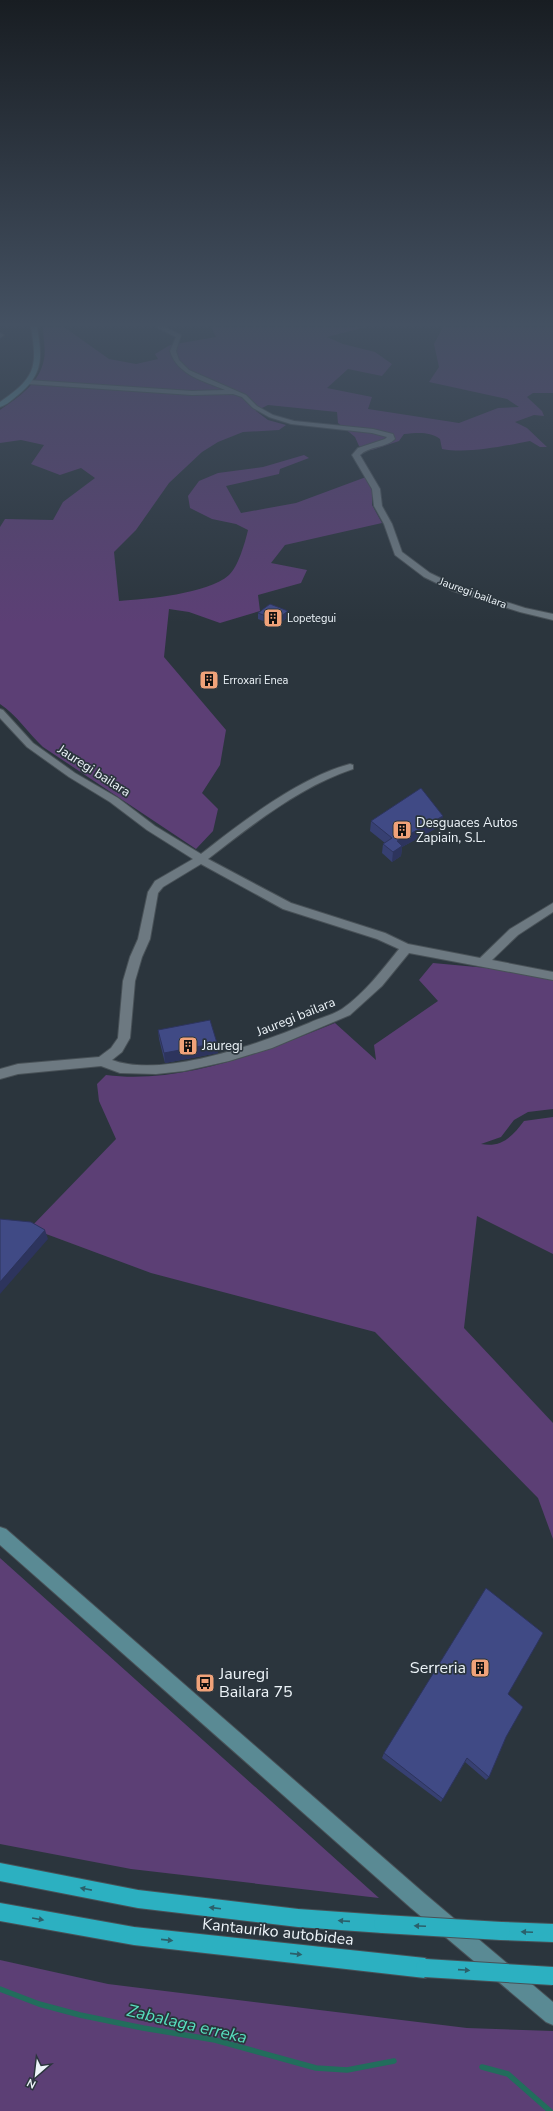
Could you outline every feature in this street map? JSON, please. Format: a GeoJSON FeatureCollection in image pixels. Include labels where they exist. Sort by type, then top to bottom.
{"type":"FeatureCollection","features":[{"type":"Feature","properties":{"kind":"highway","name":"Kantauriko autobidea"},"geometry":{"type":"LineString","coordinates":[[0,1872],[138,1899],[298,1918],[553,1933]]}},
{"type":"Feature","properties":{"kind":"highway","name":"Kantauriko autobidea"},"geometry":{"type":"LineString","coordinates":[[0,1912],[134,1936],[426,1968],[553,1976]]}},
{"type":"Feature","properties":{"kind":"main road"},"geometry":{"type":"LineString","coordinates":[[0,1535],[418,1901],[553,2015]]}},
{"type":"Feature","properties":{"kind":"street","name":"Jauregi bailara"},"geometry":{"type":"LineString","coordinates":[[318,426],[374,431],[390,436],[391,438],[388,441],[361,450],[356,455],[376,489],[378,506],[388,524],[398,553],[427,575],[441,582],[487,599],[553,617]]}},
{"type":"Feature","properties":{"kind":"street","name":"Jauregi bailara"},"geometry":{"type":"LineString","coordinates":[[0,712],[30,745],[72,775],[114,800],[151,828],[201,859],[287,906],[381,936],[406,948],[553,976]]}},
{"type":"Feature","properties":{"kind":"street"},"geometry":{"type":"LineString","coordinates":[[101,1061],[110,1056],[122,1045],[124,1038],[129,981],[136,957],[144,939],[153,892],[169,877],[201,859],[246,824],[325,775],[342,768],[350,767]]}},
{"type":"Feature","properties":{"kind":"street"},"geometry":{"type":"LineString","coordinates":[[483,962],[514,932],[553,907]]}},
{"type":"Feature","properties":{"kind":"street","name":"Jauregi bailara"},"geometry":{"type":"LineString","coordinates":[[0,1068],[18,1069],[101,1061],[120,1068],[156,1069],[184,1066],[228,1056],[272,1043],[346,1012],[378,983],[406,948]]}},
{"type":"Feature","properties":{"kind":"shaded area"},"geometry":{"type":"Polygon","coordinates":[[[0,426],[285,426],[279,430],[243,432],[218,442],[202,452],[169,483],[136,530],[114,552],[119,601],[160,597],[192,591],[207,587],[219,581],[229,575],[232,571],[238,561],[248,530],[236,524],[212,519],[190,508],[188,496],[199,481],[218,473],[263,467],[304,455],[309,458],[280,469],[279,474],[226,486],[241,513],[296,503],[366,477],[372,485],[372,505],[382,523],[285,545],[271,563],[307,570],[301,583],[258,595],[260,611],[220,623],[189,612],[169,609],[164,657],[226,730],[220,765],[202,793],[218,809],[213,831],[196,849],[43,747],[12,713],[0,704],[0,527],[5,519],[53,520],[63,502],[95,478],[81,468],[60,475],[31,464],[44,445],[21,440],[0,443],[0,426]]]}},
{"type":"Feature","properties":{"kind":"shaded area"},"geometry":{"type":"Polygon","coordinates":[[[341,426],[522,426],[527,428],[547,447],[540,447],[530,441],[486,449],[463,451],[442,449],[440,439],[436,436],[418,433],[404,434],[399,441],[372,450],[359,446],[355,437],[341,426]]]}},
{"type":"Feature","properties":{"kind":"shaded area"},"geometry":{"type":"Polygon","coordinates":[[[433,963],[498,969],[553,980],[553,1109],[528,1112],[514,1120],[501,1137],[481,1144],[488,1145],[500,1143],[506,1140],[524,1121],[553,1117],[553,1254],[477,1216],[464,1328],[553,1423],[553,1539],[538,1498],[375,1332],[151,1273],[30,1228],[116,1139],[99,1101],[97,1084],[106,1075],[135,1077],[164,1075],[193,1070],[252,1054],[335,1023],[376,1060],[374,1045],[438,1001],[419,980],[433,963]]]}},
{"type":"Feature","properties":{"kind":"shaded area"},"geometry":{"type":"Polygon","coordinates":[[[0,1558],[379,1898],[131,1869],[0,1844],[0,1558]]]}},
{"type":"Feature","properties":{"kind":"shaded area"},"geometry":{"type":"Polygon","coordinates":[[[0,1960],[108,1984],[467,2028],[553,2031],[553,2111],[0,2111],[0,1960]]]}},
{"type":"Feature","properties":{"kind":"building"},"geometry":{"type":"Polygon","coordinates":[[[270,604],[288,611],[276,620],[258,613],[270,604]]]}},
{"type":"Feature","properties":{"kind":"building","name":"Desguaces Autos Zapiain, S.L."},"geometry":{"type":"Polygon","coordinates":[[[421,788],[443,816],[397,841],[402,846],[393,852],[383,844],[392,838],[371,821],[421,788]]]}},
{"type":"Feature","properties":{"kind":"building"},"geometry":{"type":"Polygon","coordinates":[[[210,1020],[217,1043],[164,1053],[158,1030],[210,1020]]]}},
{"type":"Feature","properties":{"kind":"building"},"geometry":{"type":"Polygon","coordinates":[[[0,1219],[31,1222],[45,1230],[0,1282],[0,1219]]]}},
{"type":"Feature","properties":{"kind":"building","name":"Serreria"},"geometry":{"type":"Polygon","coordinates":[[[486,1588],[543,1633],[508,1694],[523,1707],[506,1737],[489,1777],[467,1758],[443,1799],[384,1753],[486,1588]]]}},
{"type":"Feature","properties":{"kind":"waterway","name":"Zabalaga erreka"},"geometry":{"type":"LineString","coordinates":[[0,1989],[39,2004],[80,2015],[143,2028],[215,2040],[316,2068],[347,2070],[394,2061]]}},
{"type":"Feature","properties":{"kind":"waterway","name":"Zabalaga erreka"},"geometry":{"type":"LineString","coordinates":[[482,2067],[508,2074],[550,2111]]}},
{"type":"Feature","properties":{"kind":"place","name":"Lopetegui"},"geometry":{"type":"Point","coordinates":[273,618]}},
{"type":"Feature","properties":{"kind":"place","name":"Erroxari Enea"},"geometry":{"type":"Point","coordinates":[209,680]}},
{"type":"Feature","properties":{"kind":"place","name":"Desguaces Autos Zapiain, S.L."},"geometry":{"type":"Point","coordinates":[402,830]}},
{"type":"Feature","properties":{"kind":"place","name":"Jauregi"},"geometry":{"type":"Point","coordinates":[188,1046]}},
{"type":"Feature","properties":{"kind":"place","name":"Serreria"},"geometry":{"type":"Point","coordinates":[480,1668]}},
{"type":"Feature","properties":{"kind":"place","name":"Jauregi Bailara 75"},"geometry":{"type":"Point","coordinates":[205,1683]}}]}
